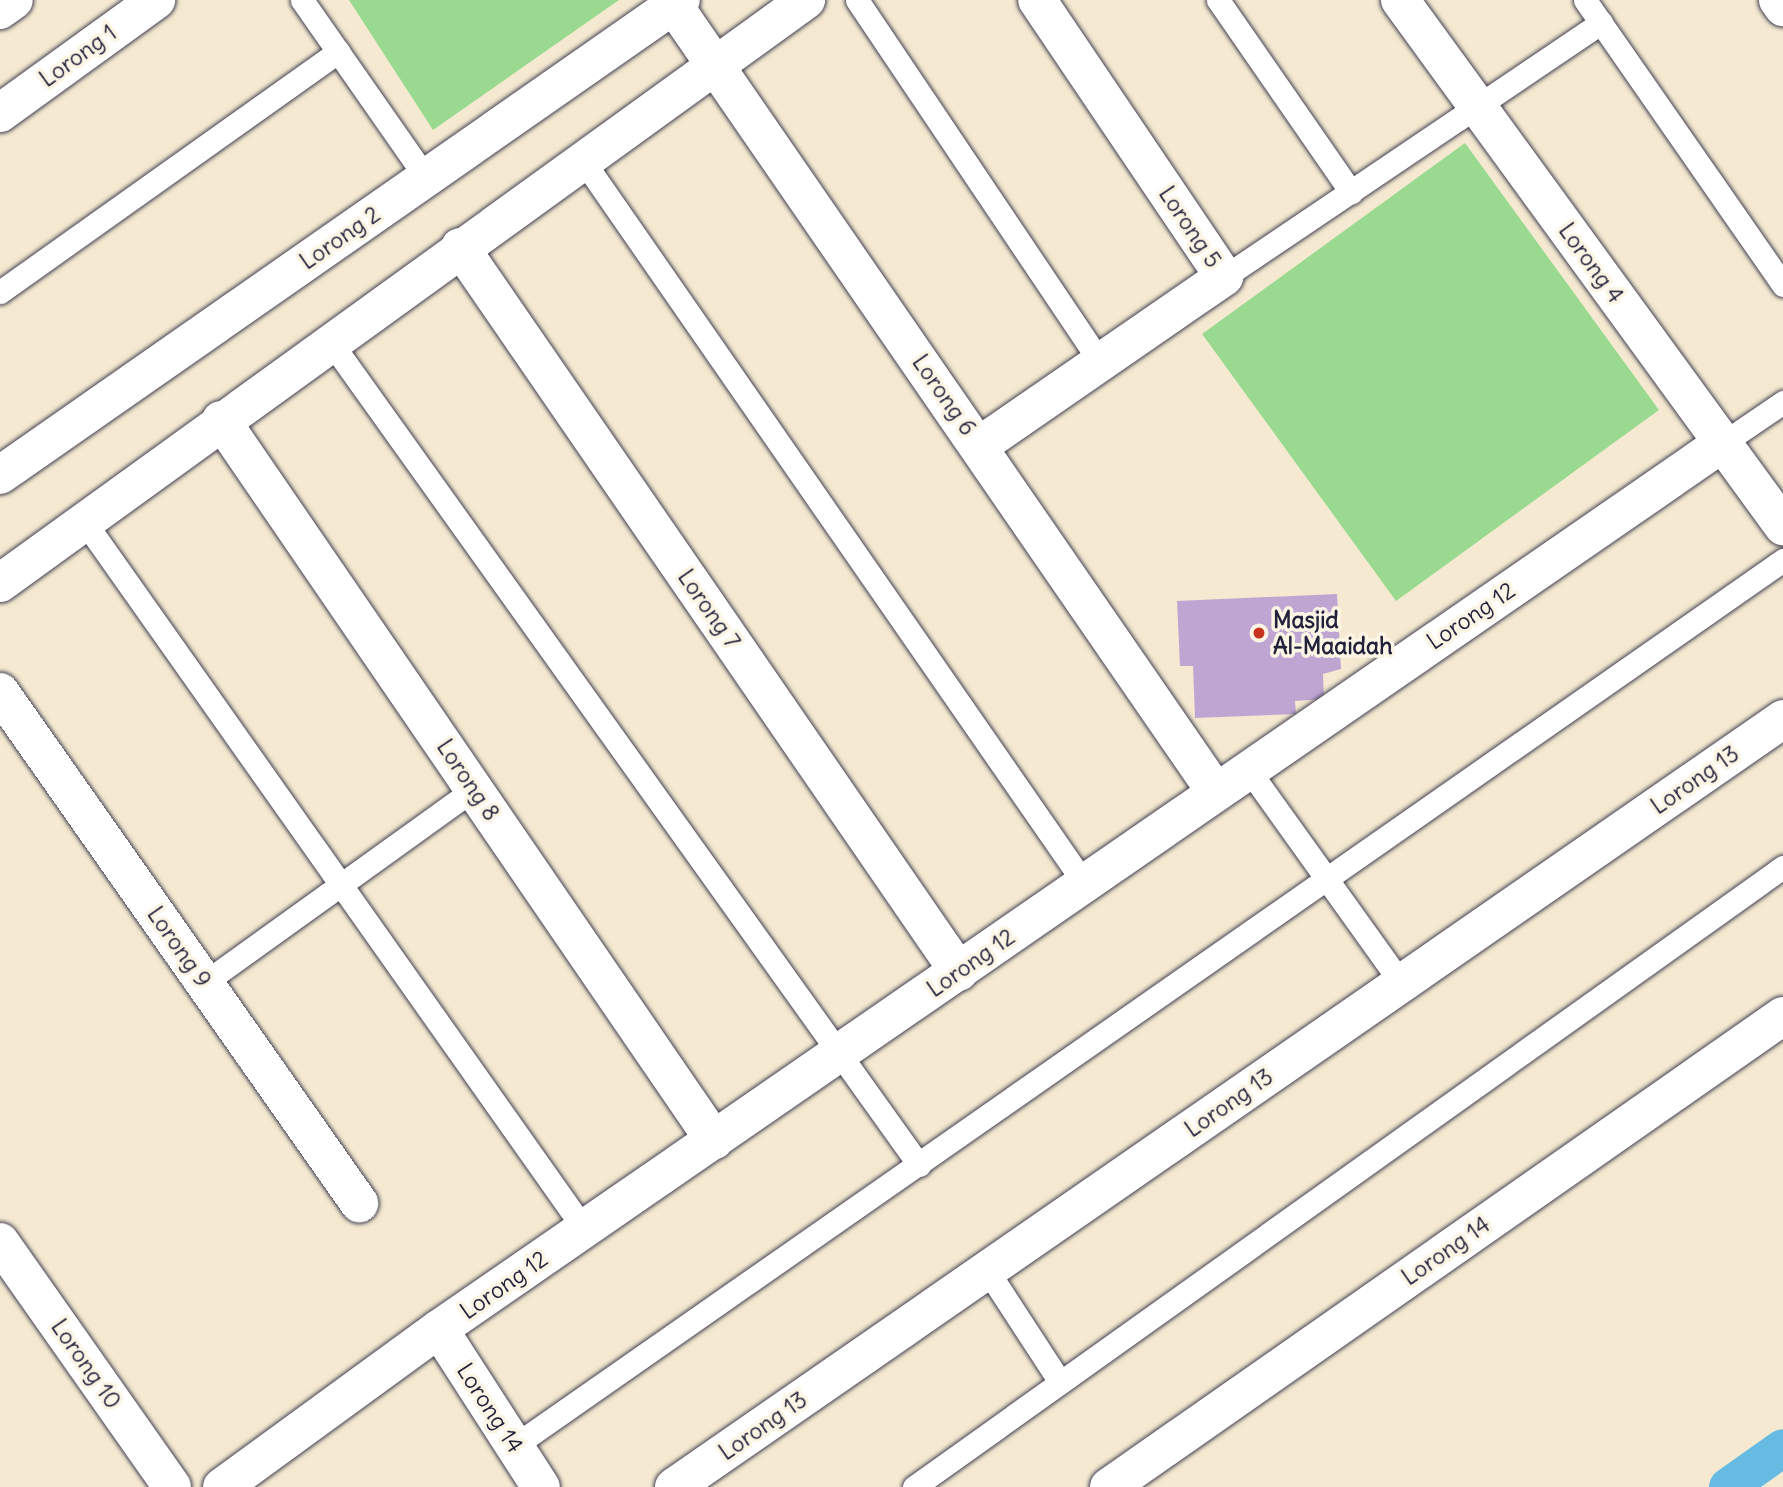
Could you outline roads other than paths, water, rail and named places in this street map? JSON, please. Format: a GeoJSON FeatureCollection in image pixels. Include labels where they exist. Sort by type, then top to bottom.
{"type":"FeatureCollection","features":[{"type":"Feature","properties":{"kind":"street"},"geometry":{"type":"LineString","coordinates":[[0,10],[14,0]]}},
{"type":"Feature","properties":{"kind":"street","name":"Lorong 1"},"geometry":{"type":"LineString","coordinates":[[0,113],[156,0]]}},
{"type":"Feature","properties":{"kind":"street"},"geometry":{"type":"LineString","coordinates":[[0,583],[330,341],[713,64],[806,0]]}},
{"type":"Feature","properties":{"kind":"street","name":"Lorong 5"},"geometry":{"type":"LineString","coordinates":[[979,446],[1224,277],[1037,0]]}},
{"type":"Feature","properties":{"kind":"street","name":"Lorong 4"},"geometry":{"type":"LineString","coordinates":[[1400,0],[1783,526]]}},
{"type":"Feature","properties":{"kind":"street"},"geometry":{"type":"LineString","coordinates":[[1778,0],[1783,7]]}},
{"type":"Feature","properties":{"kind":"street","name":"Lorong 6"},"geometry":{"type":"LineString","coordinates":[[675,2],[713,64],[1215,791]]}},
{"type":"Feature","properties":{"kind":"street","name":"Lorong 2"},"geometry":{"type":"LineString","coordinates":[[0,475],[675,2]]}},
{"type":"Feature","properties":{"kind":"street","name":"Lorong 7"},"geometry":{"type":"LineString","coordinates":[[460,247],[958,972]]}},
{"type":"Feature","properties":{"kind":"street","name":"Lorong 8"},"geometry":{"type":"LineString","coordinates":[[221,420],[714,1140]]}},
{"type":"Feature","properties":{"kind":"street","name":"Lorong 12"},"geometry":{"type":"LineString","coordinates":[[222,1487],[439,1329],[1723,443]]}},
{"type":"Feature","properties":{"kind":"street","name":"Lorong 9"},"geometry":{"type":"LineString","coordinates":[[0,692],[359,1203]]}},
{"type":"Feature","properties":{"kind":"street","name":"Lorong 13"},"geometry":{"type":"LineString","coordinates":[[674,1487],[1783,719]]}},
{"type":"Feature","properties":{"kind":"street","name":"Lorong 14"},"geometry":{"type":"LineString","coordinates":[[1109,1487],[1783,1016]]}},
{"type":"Feature","properties":{"kind":"street","name":"Lorong 10"},"geometry":{"type":"LineString","coordinates":[[0,1242],[172,1487]]}},
{"type":"Feature","properties":{"kind":"street","name":"Lorong 14"},"geometry":{"type":"LineString","coordinates":[[439,1329],[541,1487]]}},
{"type":"Feature","properties":{"kind":"lane"},"geometry":{"type":"LineString","coordinates":[[302,0],[426,178]]}},
{"type":"Feature","properties":{"kind":"lane"},"geometry":{"type":"LineString","coordinates":[[857,0],[1100,362]]}},
{"type":"Feature","properties":{"kind":"lane"},"geometry":{"type":"LineString","coordinates":[[1218,0],[1351,192]]}},
{"type":"Feature","properties":{"kind":"lane"},"geometry":{"type":"LineString","coordinates":[[1585,0],[1783,285]]}},
{"type":"Feature","properties":{"kind":"lane"},"geometry":{"type":"LineString","coordinates":[[1224,277],[1601,23]]}},
{"type":"Feature","properties":{"kind":"lane"},"geometry":{"type":"LineString","coordinates":[[0,292],[338,52]]}},
{"type":"Feature","properties":{"kind":"lane"},"geometry":{"type":"LineString","coordinates":[[582,159],[1084,883]]}},
{"type":"Feature","properties":{"kind":"lane"},"geometry":{"type":"LineString","coordinates":[[330,341],[919,1165]]}},
{"type":"Feature","properties":{"kind":"lane"},"geometry":{"type":"LineString","coordinates":[[1723,443],[1783,402]]}},
{"type":"Feature","properties":{"kind":"lane"},"geometry":{"type":"LineString","coordinates":[[84,521],[584,1229]]}},
{"type":"Feature","properties":{"kind":"lane"},"geometry":{"type":"LineString","coordinates":[[514,1446],[1328,881],[1783,560]]}},
{"type":"Feature","properties":{"kind":"lane"},"geometry":{"type":"LineString","coordinates":[[1248,769],[1401,983]]}},
{"type":"Feature","properties":{"kind":"lane"},"geometry":{"type":"LineString","coordinates":[[204,983],[474,789]]}},
{"type":"Feature","properties":{"kind":"lane"},"geometry":{"type":"LineString","coordinates":[[914,1487],[1783,867]]}},
{"type":"Feature","properties":{"kind":"lane"},"geometry":{"type":"LineString","coordinates":[[987,1270],[1060,1381]]}},
{"type":"Feature","properties":{"kind":"waterway"},"geometry":{"type":"LineString","coordinates":[[1728,1487],[1783,1448]]}},
{"type":"Feature","properties":{"kind":"place","name":"Masjid Al-Maaidah"},"geometry":{"type":"Point","coordinates":[1259,633]}}]}
